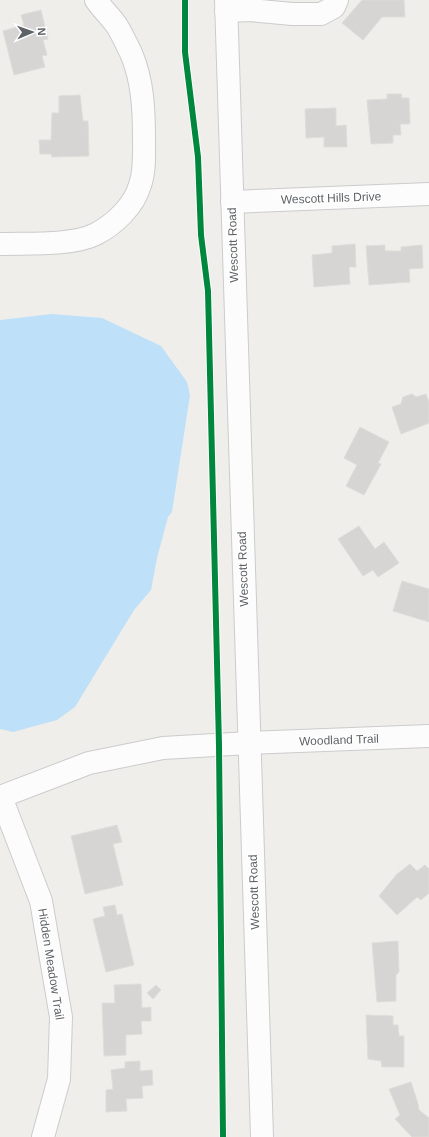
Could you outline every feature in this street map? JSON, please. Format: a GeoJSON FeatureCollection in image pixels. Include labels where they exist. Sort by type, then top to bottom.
{"type":"FeatureCollection","features":[{"type":"Feature","properties":{"kind":"street"},"geometry":{"type":"LineString","coordinates":[[0,244],[62,242],[80,240],[96,234],[109,226],[121,215],[132,202],[140,186],[144,170],[144,114],[140,83],[131,54],[117,27],[96,0]]}},
{"type":"Feature","properties":{"kind":"street"},"geometry":{"type":"LineString","coordinates":[[226,5],[250,10],[292,14],[321,14],[334,7],[337,0]]}},
{"type":"Feature","properties":{"kind":"street","name":"Wescott Road"},"geometry":{"type":"LineString","coordinates":[[226,5],[262,1137]]}},
{"type":"Feature","properties":{"kind":"street","name":"Wescott Hills Drive"},"geometry":{"type":"LineString","coordinates":[[232,202],[429,194]]}},
{"type":"Feature","properties":{"kind":"street","name":"Woodland Trail"},"geometry":{"type":"LineString","coordinates":[[0,797],[89,763],[163,748],[429,736]]}},
{"type":"Feature","properties":{"kind":"street","name":"Hidden Meadow Trail"},"geometry":{"type":"LineString","coordinates":[[0,797],[41,901],[61,1017],[59,1079],[43,1137]]}},
{"type":"Feature","properties":{"kind":"water"},"geometry":{"type":"Polygon","coordinates":[[[52,314],[102,318],[161,346],[187,382],[190,395],[172,512],[168,517],[157,558],[151,590],[134,610],[75,707],[57,720],[13,732],[0,729],[0,320],[52,314]]]}},
{"type":"Feature","properties":{"kind":"building"},"geometry":{"type":"Polygon","coordinates":[[[362,0],[404,0],[405,17],[382,17],[363,40],[342,23],[362,0]]]}},
{"type":"Feature","properties":{"kind":"building"},"geometry":{"type":"Polygon","coordinates":[[[41,10],[48,39],[43,40],[47,55],[42,56],[45,67],[14,75],[3,31],[24,25],[21,15],[41,10]]]}},
{"type":"Feature","properties":{"kind":"building"},"geometry":{"type":"Polygon","coordinates":[[[387,94],[401,94],[402,98],[409,98],[410,124],[400,124],[401,135],[393,135],[393,143],[371,144],[367,100],[387,99],[387,94]]]}},
{"type":"Feature","properties":{"kind":"building"},"geometry":{"type":"Polygon","coordinates":[[[80,95],[83,121],[88,121],[89,156],[52,157],[51,154],[40,154],[39,140],[51,140],[52,113],[59,113],[59,96],[80,95]]]}},
{"type":"Feature","properties":{"kind":"building"},"geometry":{"type":"Polygon","coordinates":[[[336,108],[336,126],[346,125],[347,147],[324,147],[324,137],[306,138],[305,109],[336,108]]]}},
{"type":"Feature","properties":{"kind":"building"},"geometry":{"type":"Polygon","coordinates":[[[355,244],[356,267],[349,267],[350,284],[314,287],[312,255],[332,253],[332,246],[355,244]]]}},
{"type":"Feature","properties":{"kind":"building"},"geometry":{"type":"Polygon","coordinates":[[[385,245],[385,251],[401,251],[401,247],[422,245],[423,268],[409,269],[410,282],[369,285],[366,246],[385,245]]]}},
{"type":"Feature","properties":{"kind":"building"},"geometry":{"type":"Polygon","coordinates":[[[412,394],[416,397],[426,394],[429,402],[429,423],[401,434],[392,407],[401,404],[403,397],[412,394]]]}},
{"type":"Feature","properties":{"kind":"building"},"geometry":{"type":"Polygon","coordinates":[[[360,427],[389,442],[378,463],[381,464],[364,495],[346,486],[357,465],[344,458],[360,427]]]}},
{"type":"Feature","properties":{"kind":"building"},"geometry":{"type":"Polygon","coordinates":[[[359,526],[375,549],[384,542],[399,563],[378,577],[373,570],[363,576],[338,539],[359,526]]]}},
{"type":"Feature","properties":{"kind":"building"},"geometry":{"type":"Polygon","coordinates":[[[402,581],[429,589],[429,622],[393,611],[402,581]]]}},
{"type":"Feature","properties":{"kind":"building"},"geometry":{"type":"Polygon","coordinates":[[[117,825],[122,842],[113,844],[123,885],[85,894],[71,836],[117,825]]]}},
{"type":"Feature","properties":{"kind":"building"},"geometry":{"type":"Polygon","coordinates":[[[410,864],[417,871],[425,865],[429,869],[429,893],[421,900],[417,897],[397,915],[379,896],[397,874],[410,864]]]}},
{"type":"Feature","properties":{"kind":"building"},"geometry":{"type":"Polygon","coordinates":[[[115,905],[117,915],[122,914],[134,965],[106,972],[93,919],[105,916],[103,907],[115,905]]]}},
{"type":"Feature","properties":{"kind":"building"},"geometry":{"type":"Polygon","coordinates":[[[398,941],[399,972],[396,975],[396,1001],[377,1002],[372,943],[398,941]]]}},
{"type":"Feature","properties":{"kind":"building"},"geometry":{"type":"Polygon","coordinates":[[[141,984],[142,1008],[151,1007],[151,1021],[141,1021],[142,1034],[126,1035],[126,1055],[104,1056],[102,1003],[115,1003],[114,985],[141,984]]]}},
{"type":"Feature","properties":{"kind":"building"},"geometry":{"type":"Polygon","coordinates":[[[156,985],[161,990],[153,999],[147,993],[156,985]]]}},
{"type":"Feature","properties":{"kind":"building"},"geometry":{"type":"Polygon","coordinates":[[[366,1015],[393,1016],[393,1025],[398,1025],[399,1036],[404,1036],[404,1067],[382,1067],[381,1061],[368,1059],[366,1015]]]}},
{"type":"Feature","properties":{"kind":"building"},"geometry":{"type":"Polygon","coordinates":[[[140,1061],[140,1071],[152,1070],[153,1085],[142,1086],[143,1098],[126,1099],[127,1111],[106,1112],[106,1090],[113,1089],[111,1070],[125,1068],[125,1062],[140,1061]]]}},
{"type":"Feature","properties":{"kind":"building"},"geometry":{"type":"Polygon","coordinates":[[[411,1082],[419,1110],[429,1118],[429,1137],[412,1137],[395,1119],[400,1115],[389,1089],[411,1082]]]}},
{"type":"Feature","properties":{"kind":"cycle path"},"geometry":{"type":"LineString","coordinates":[[185,0],[185,52],[198,157],[201,235],[208,291],[219,745],[223,1137]]}}]}
